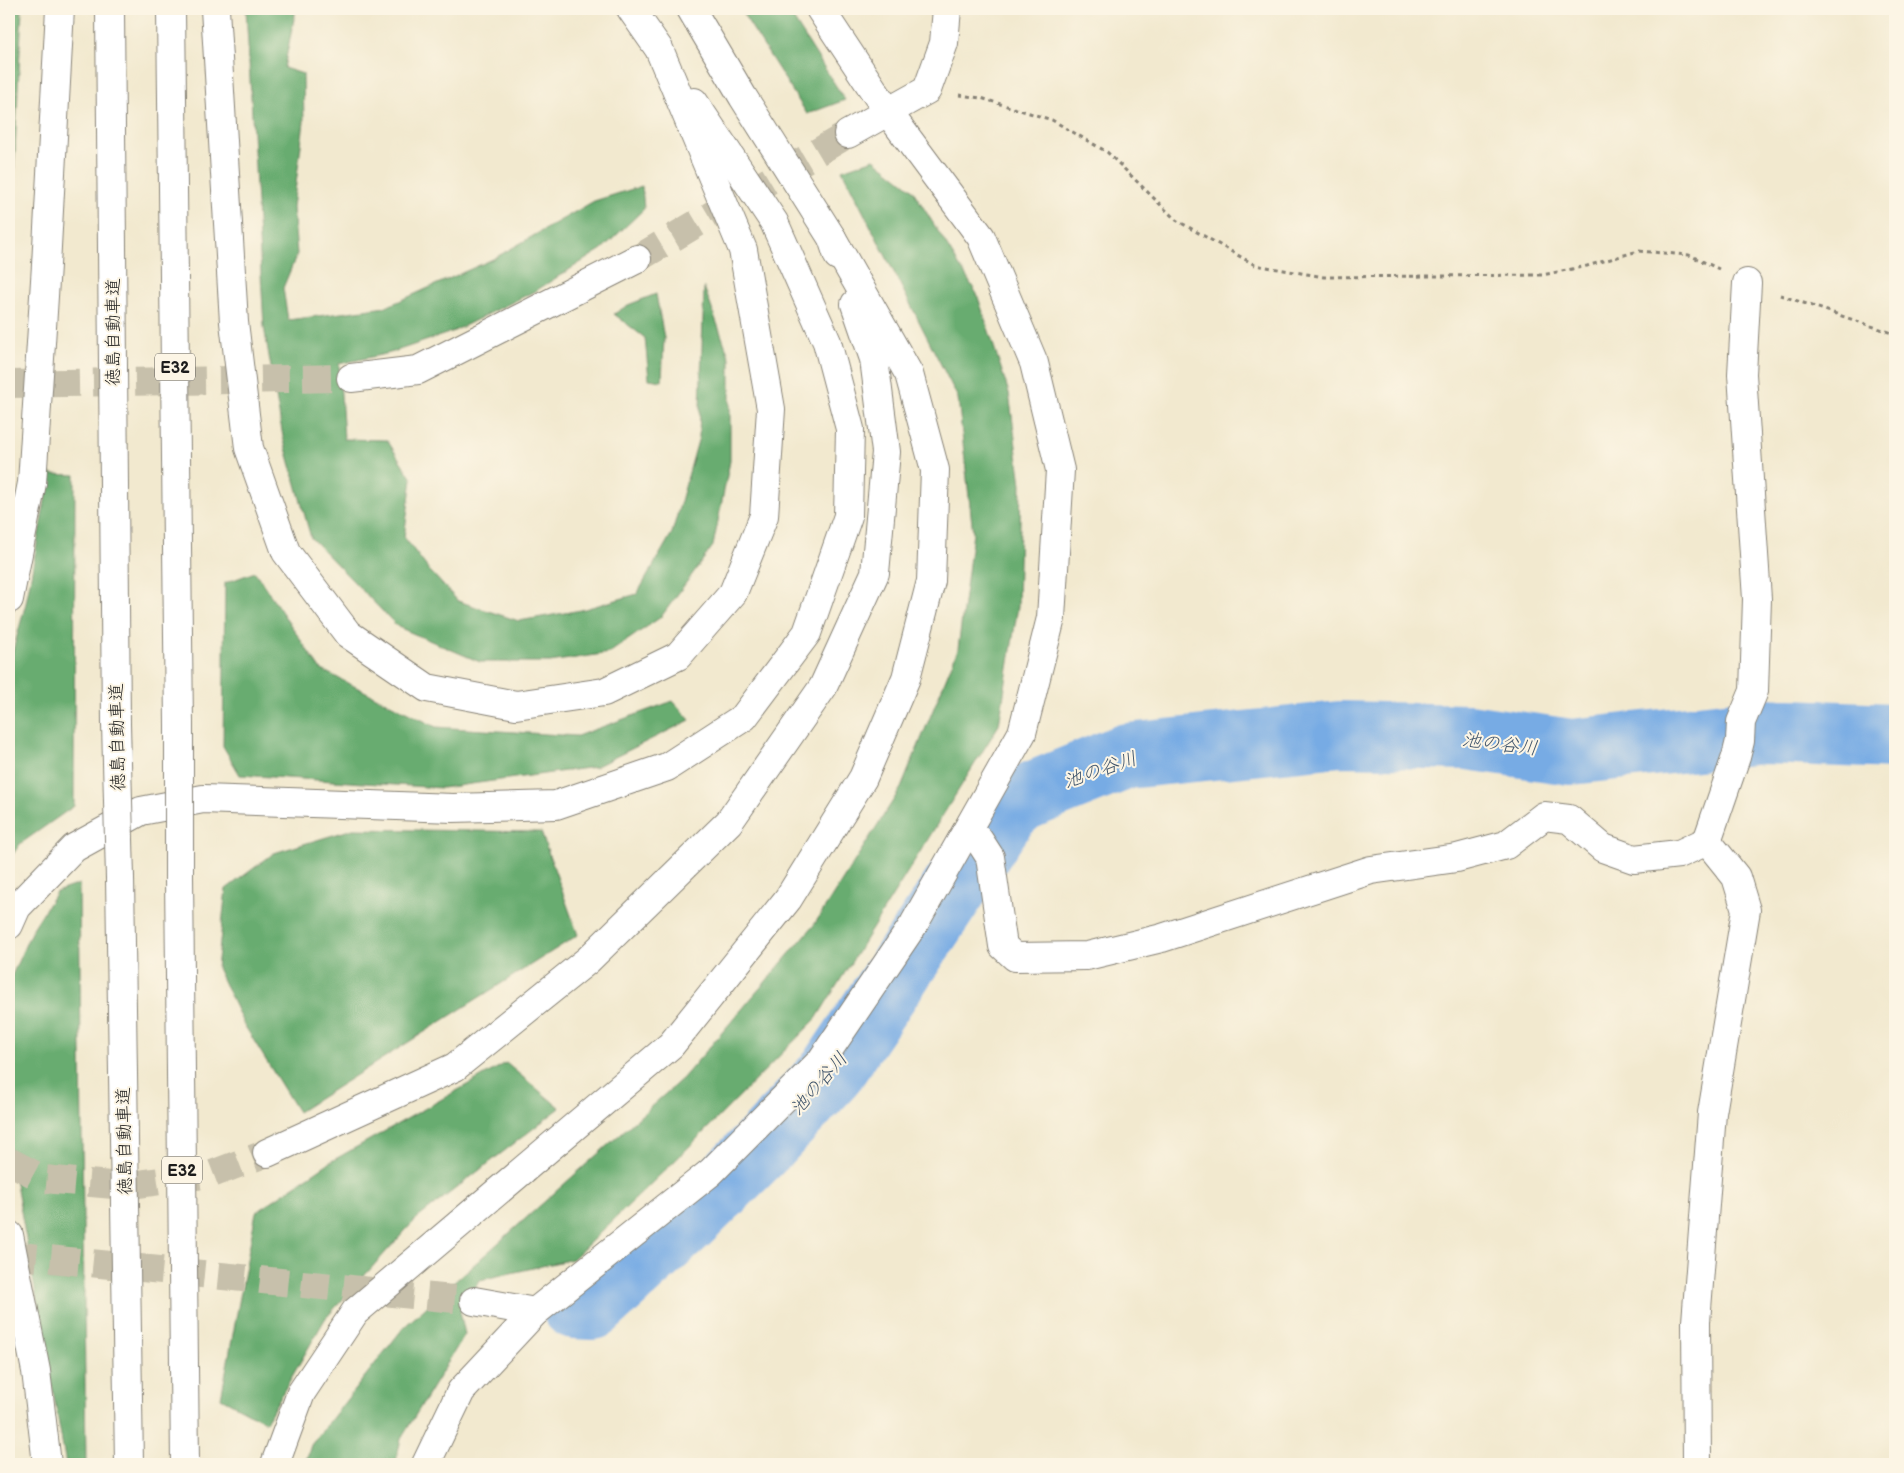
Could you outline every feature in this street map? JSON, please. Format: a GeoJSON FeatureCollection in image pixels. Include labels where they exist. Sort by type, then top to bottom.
{"type":"FeatureCollection","features":[{"type":"Feature","properties":{"kind":"main road"},"geometry":{"type":"LineString","coordinates":[[9,599],[32,484],[60,9]]}},
{"type":"Feature","properties":{"kind":"main road","name":"徳島自動車道"},"geometry":{"type":"LineString","coordinates":[[110,9],[116,724],[129,1464]]}},
{"type":"Feature","properties":{"kind":"main road","name":"E32"},"geometry":{"type":"LineString","coordinates":[[171,9],[185,1464]]}},
{"type":"Feature","properties":{"kind":"main road"},"geometry":{"type":"LineString","coordinates":[[215,9],[234,322],[249,448],[286,552],[348,634],[427,688],[516,705],[604,692],[678,656],[732,593],[764,516],[771,410],[743,250],[659,49]]}},
{"type":"Feature","properties":{"kind":"main road"},"geometry":{"type":"LineString","coordinates":[[9,925],[17,907],[74,848],[141,811],[203,799],[453,808],[556,805],[667,767],[744,717],[807,633],[848,516],[850,429],[827,342],[774,222],[631,9]]}},
{"type":"Feature","properties":{"kind":"main road"},"geometry":{"type":"LineString","coordinates":[[275,1464],[301,1393],[355,1312],[671,1045],[788,900],[863,778],[906,678],[931,581],[935,470],[909,374],[832,238],[743,97],[691,9]]}},
{"type":"Feature","properties":{"kind":"main road"},"geometry":{"type":"LineString","coordinates":[[426,1464],[461,1391],[535,1312],[711,1172],[821,1061],[914,924],[979,843],[1022,733],[1051,618],[1060,470],[1034,363],[981,237],[888,112],[820,9]]}},
{"type":"Feature","properties":{"kind":"main road"},"geometry":{"type":"LineString","coordinates":[[848,134],[927,90],[944,43],[947,9]]}},
{"type":"Feature","properties":{"kind":"main road"},"geometry":{"type":"LineString","coordinates":[[267,1153],[454,1067],[588,960],[730,822],[823,687],[875,573],[886,452],[874,359],[832,238]]}},
{"type":"Feature","properties":{"kind":"main road"},"geometry":{"type":"LineString","coordinates":[[351,378],[418,370],[637,259]]}},
{"type":"Feature","properties":{"kind":"main road"},"geometry":{"type":"LineString","coordinates":[[979,843],[1003,946],[1014,957],[1087,956],[1162,938],[1371,870],[1457,858],[1506,845],[1544,816],[1569,819],[1603,848],[1634,859],[1679,854],[1707,841],[1754,690],[1757,599],[1742,374],[1747,283]]}},
{"type":"Feature","properties":{"kind":"main road"},"geometry":{"type":"LineString","coordinates":[[1697,1464],[1696,1322],[1712,1114],[1746,910],[1736,877],[1707,841]]}},
{"type":"Feature","properties":{"kind":"main road"},"geometry":{"type":"LineString","coordinates":[[9,1236],[36,1371],[47,1464]]}},
{"type":"Feature","properties":{"kind":"main road"},"geometry":{"type":"LineString","coordinates":[[474,1301],[535,1312]]}},
{"type":"Feature","properties":{"kind":"path"},"geometry":{"type":"LineString","coordinates":[[927,90],[980,98],[1052,120],[1107,152],[1176,220],[1255,265],[1324,277],[1542,275],[1587,266],[1638,251],[1689,255],[1747,283],[1895,334]]}},
{"type":"Feature","properties":{"kind":"green space"},"geometry":{"type":"Polygon","coordinates":[[[9,9],[22,9],[9,273],[9,9]]]}},
{"type":"Feature","properties":{"kind":"green space"},"geometry":{"type":"Polygon","coordinates":[[[246,9],[296,9],[284,68],[303,74],[304,122],[293,207],[297,254],[283,288],[288,320],[386,307],[493,259],[594,201],[642,186],[644,209],[602,249],[537,290],[452,332],[390,353],[339,364],[344,439],[387,440],[412,479],[404,537],[429,570],[458,601],[519,621],[581,610],[637,594],[672,533],[699,437],[704,287],[730,359],[730,461],[713,546],[661,617],[609,653],[550,662],[480,662],[398,627],[311,538],[283,437],[264,327],[246,9]]]}},
{"type":"Feature","properties":{"kind":"green space"},"geometry":{"type":"Polygon","coordinates":[[[740,9],[787,9],[845,100],[807,114],[740,9]]]}},
{"type":"Feature","properties":{"kind":"green space"},"geometry":{"type":"Polygon","coordinates":[[[874,159],[912,189],[977,294],[1009,393],[1021,484],[1018,606],[999,725],[816,1019],[686,1150],[573,1259],[480,1280],[460,1312],[465,1334],[401,1439],[395,1464],[305,1464],[311,1445],[404,1327],[683,1078],[814,925],[901,788],[958,649],[973,533],[958,398],[842,170],[874,159]]]}},
{"type":"Feature","properties":{"kind":"green space"},"geometry":{"type":"Polygon","coordinates":[[[656,294],[664,338],[662,381],[649,379],[645,338],[614,314],[628,305],[656,294]]]}},
{"type":"Feature","properties":{"kind":"green space"},"geometry":{"type":"Polygon","coordinates":[[[50,474],[75,475],[74,806],[20,844],[9,860],[9,665],[26,603],[50,474]]]}},
{"type":"Feature","properties":{"kind":"green space"},"geometry":{"type":"Polygon","coordinates":[[[255,572],[320,669],[436,727],[577,736],[673,701],[690,720],[595,767],[442,788],[240,775],[223,746],[225,583],[255,572]]]}},
{"type":"Feature","properties":{"kind":"green space"},"geometry":{"type":"Polygon","coordinates":[[[353,829],[541,832],[578,935],[298,1112],[243,1023],[217,968],[226,889],[274,853],[353,829]]]}},
{"type":"Feature","properties":{"kind":"green space"},"geometry":{"type":"Polygon","coordinates":[[[79,884],[86,1464],[66,1464],[9,1144],[9,982],[32,930],[56,892],[79,884]]]}},
{"type":"Feature","properties":{"kind":"green space"},"geometry":{"type":"Polygon","coordinates":[[[506,1063],[560,1108],[415,1220],[325,1319],[266,1422],[221,1398],[256,1212],[330,1162],[506,1063]]]}},
{"type":"Feature","properties":{"kind":"waterway","name":"池の谷川"},"geometry":{"type":"LineString","coordinates":[[574,1306],[593,1307],[686,1222],[766,1143],[831,1073],[1005,813],[1021,799],[1127,756],[1340,734],[1468,737],[1571,752],[1762,731],[1895,736]]}},
{"type":"Feature","properties":{"kind":"tunnel"},"geometry":{"type":"LineString","coordinates":[[637,259],[848,134]]}},
{"type":"Feature","properties":{"kind":"tunnel"},"geometry":{"type":"LineString","coordinates":[[9,384],[351,378]]}},
{"type":"Feature","properties":{"kind":"tunnel"},"geometry":{"type":"LineString","coordinates":[[9,1161],[43,1179],[124,1186],[212,1174],[267,1153]]}},
{"type":"Feature","properties":{"kind":"tunnel"},"geometry":{"type":"LineString","coordinates":[[9,1255],[474,1301]]}}]}
